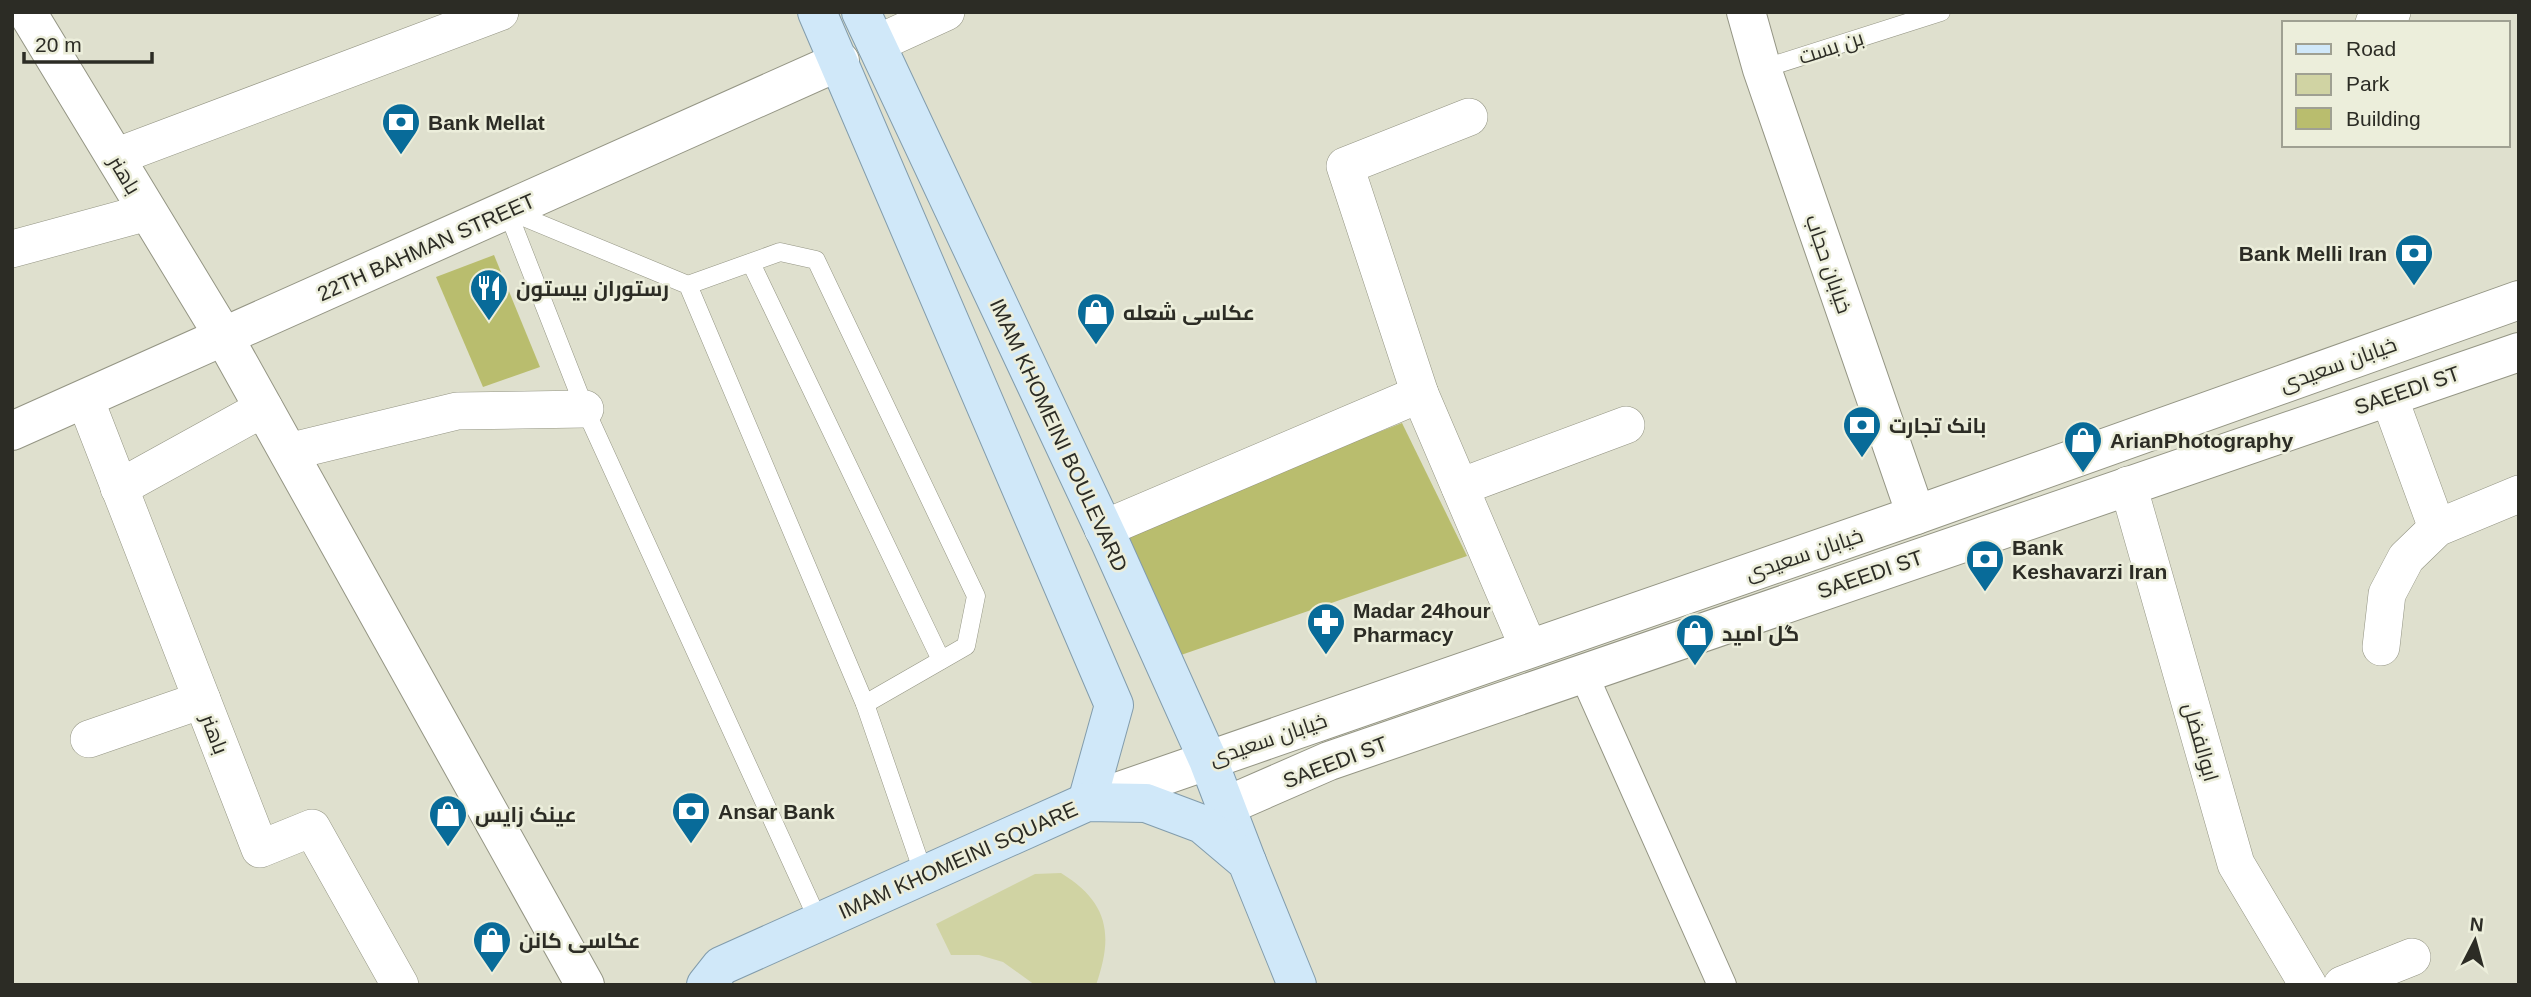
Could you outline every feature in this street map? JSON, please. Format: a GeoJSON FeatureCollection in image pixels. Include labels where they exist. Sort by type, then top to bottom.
{"type":"FeatureCollection","features":[{"type":"Feature","properties":{"kind":"main road","name":"باهنر"},"geometry":{"type":"LineString","coordinates":[[27,12],[224,337],[576,982]]}},
{"type":"Feature","properties":{"kind":"main road"},"geometry":{"type":"LineString","coordinates":[[817,12],[1114,705],[1087,802]]}},
{"type":"Feature","properties":{"kind":"main road","name":"خیابان حجاب"},"geometry":{"type":"LineString","coordinates":[[1746,12],[1762,69],[1916,515]]}},
{"type":"Feature","properties":{"kind":"main road","name":"IMAM KHOMEINI BOULEVARD"},"geometry":{"type":"LineString","coordinates":[[868,28],[1208,760],[1247,862]]}},
{"type":"Feature","properties":{"kind":"main road","name":"22TH BAHMAN STREET"},"geometry":{"type":"LineString","coordinates":[[12,431],[840,61]]}},
{"type":"Feature","properties":{"kind":"main road","name":"خیابان سعیدی"},"geometry":{"type":"LineString","coordinates":[[1087,802],[1916,515],[2519,300]]}},
{"type":"Feature","properties":{"kind":"main road","name":"SAEEDI ST"},"geometry":{"type":"LineString","coordinates":[[1226,806],[1329,761],[2519,352]]}},
{"type":"Feature","properties":{"kind":"main road","name":"IMAM KHOMEINI SQUARE"},"geometry":{"type":"LineString","coordinates":[[706,985],[721,966],[1087,802],[1146,803],[1157,807],[1202,824],[1247,862],[1297,985]]}},
{"type":"Feature","properties":{"kind":"street"},"geometry":{"type":"LineString","coordinates":[[114,157],[500,12]]}},
{"type":"Feature","properties":{"kind":"street"},"geometry":{"type":"LineString","coordinates":[[868,28],[946,12]]}},
{"type":"Feature","properties":{"kind":"street"},"geometry":{"type":"LineString","coordinates":[[1469,117],[1345,166],[1420,394],[1529,649]]}},
{"type":"Feature","properties":{"kind":"street"},"geometry":{"type":"LineString","coordinates":[[12,249],[148,212]]}},
{"type":"Feature","properties":{"kind":"street"},"geometry":{"type":"LineString","coordinates":[[1103,529],[1420,394]]}},
{"type":"Feature","properties":{"kind":"street"},"geometry":{"type":"LineString","coordinates":[[2389,397],[2437,528]]}},
{"type":"Feature","properties":{"kind":"street","name":"باهنر"},"geometry":{"type":"LineString","coordinates":[[85,399],[260,849],[312,828],[400,985]]}},
{"type":"Feature","properties":{"kind":"street"},"geometry":{"type":"LineString","coordinates":[[119,488],[264,408]]}},
{"type":"Feature","properties":{"kind":"street"},"geometry":{"type":"LineString","coordinates":[[288,452],[457,411],[584,409]]}},
{"type":"Feature","properties":{"kind":"street"},"geometry":{"type":"LineString","coordinates":[[1460,487],[1626,425]]}},
{"type":"Feature","properties":{"kind":"street","name":"ابوالفضل"},"geometry":{"type":"LineString","coordinates":[[2128,485],[2236,864],[2308,985]]}},
{"type":"Feature","properties":{"kind":"street"},"geometry":{"type":"LineString","coordinates":[[2381,647],[2387,594],[2406,558],[2437,528],[2519,494]]}},
{"type":"Feature","properties":{"kind":"street"},"geometry":{"type":"LineString","coordinates":[[1583,673],[1722,985]]}},
{"type":"Feature","properties":{"kind":"street"},"geometry":{"type":"LineString","coordinates":[[89,739],[202,700]]}},
{"type":"Feature","properties":{"kind":"street"},"geometry":{"type":"LineString","coordinates":[[2342,985],[2412,957]]}},
{"type":"Feature","properties":{"kind":"lane","name":"بن بست"},"geometry":{"type":"LineString","coordinates":[[1762,69],[1941,12]]}},
{"type":"Feature","properties":{"kind":"lane"},"geometry":{"type":"LineString","coordinates":[[507,210],[688,285],[780,252],[816,260],[976,596],[966,646],[865,704]]}},
{"type":"Feature","properties":{"kind":"lane"},"geometry":{"type":"LineString","coordinates":[[507,210],[584,409],[819,922]]}},
{"type":"Feature","properties":{"kind":"lane"},"geometry":{"type":"LineString","coordinates":[[751,263],[941,660]]}},
{"type":"Feature","properties":{"kind":"lane"},"geometry":{"type":"LineString","coordinates":[[688,285],[865,704],[924,875]]}},
{"type":"Feature","properties":{"kind":"green space"},"geometry":{"type":"Polygon","coordinates":[[[1061,873],[1089,896],[1103,921],[1105,950],[1096,985],[1035,985],[1003,962],[979,955],[951,955],[936,924],[1035,874],[1061,873]]]}},
{"type":"Feature","properties":{"kind":"building","name":"رستوران بیستون"},"geometry":{"type":"Polygon","coordinates":[[[494,255],[540,367],[483,387],[436,277],[494,255]]]}},
{"type":"Feature","properties":{"kind":"building"},"geometry":{"type":"Polygon","coordinates":[[[1402,423],[1467,556],[1181,655],[1125,531],[1402,423]]]}},
{"type":"Feature","properties":{"kind":"place","name":"Bank Mellat"},"geometry":{"type":"Point","coordinates":[401,156]}},
{"type":"Feature","properties":{"kind":"place","name":"Bank Melli Iran"},"geometry":{"type":"Point","coordinates":[2414,287]}},
{"type":"Feature","properties":{"kind":"place","name":"رستوران بیستون"},"geometry":{"type":"Point","coordinates":[489,322]}},
{"type":"Feature","properties":{"kind":"place","name":"عکاسی شعله"},"geometry":{"type":"Point","coordinates":[1096,346]}},
{"type":"Feature","properties":{"kind":"place","name":"بانک تجارت"},"geometry":{"type":"Point","coordinates":[1862,459]}},
{"type":"Feature","properties":{"kind":"place","name":"ArianPhotography"},"geometry":{"type":"Point","coordinates":[2083,474]}},
{"type":"Feature","properties":{"kind":"place","name":"Bank Keshavarzi Iran"},"geometry":{"type":"Point","coordinates":[1985,593]}},
{"type":"Feature","properties":{"kind":"place","name":"Madar 24hour Pharmacy"},"geometry":{"type":"Point","coordinates":[1326,656]}},
{"type":"Feature","properties":{"kind":"place","name":"گل امید"},"geometry":{"type":"Point","coordinates":[1695,667]}},
{"type":"Feature","properties":{"kind":"place","name":"Ansar Bank"},"geometry":{"type":"Point","coordinates":[691,845]}},
{"type":"Feature","properties":{"kind":"place","name":"عینک زایس"},"geometry":{"type":"Point","coordinates":[448,848]}},
{"type":"Feature","properties":{"kind":"place","name":"عکاسی کانن"},"geometry":{"type":"Point","coordinates":[492,974]}}]}
